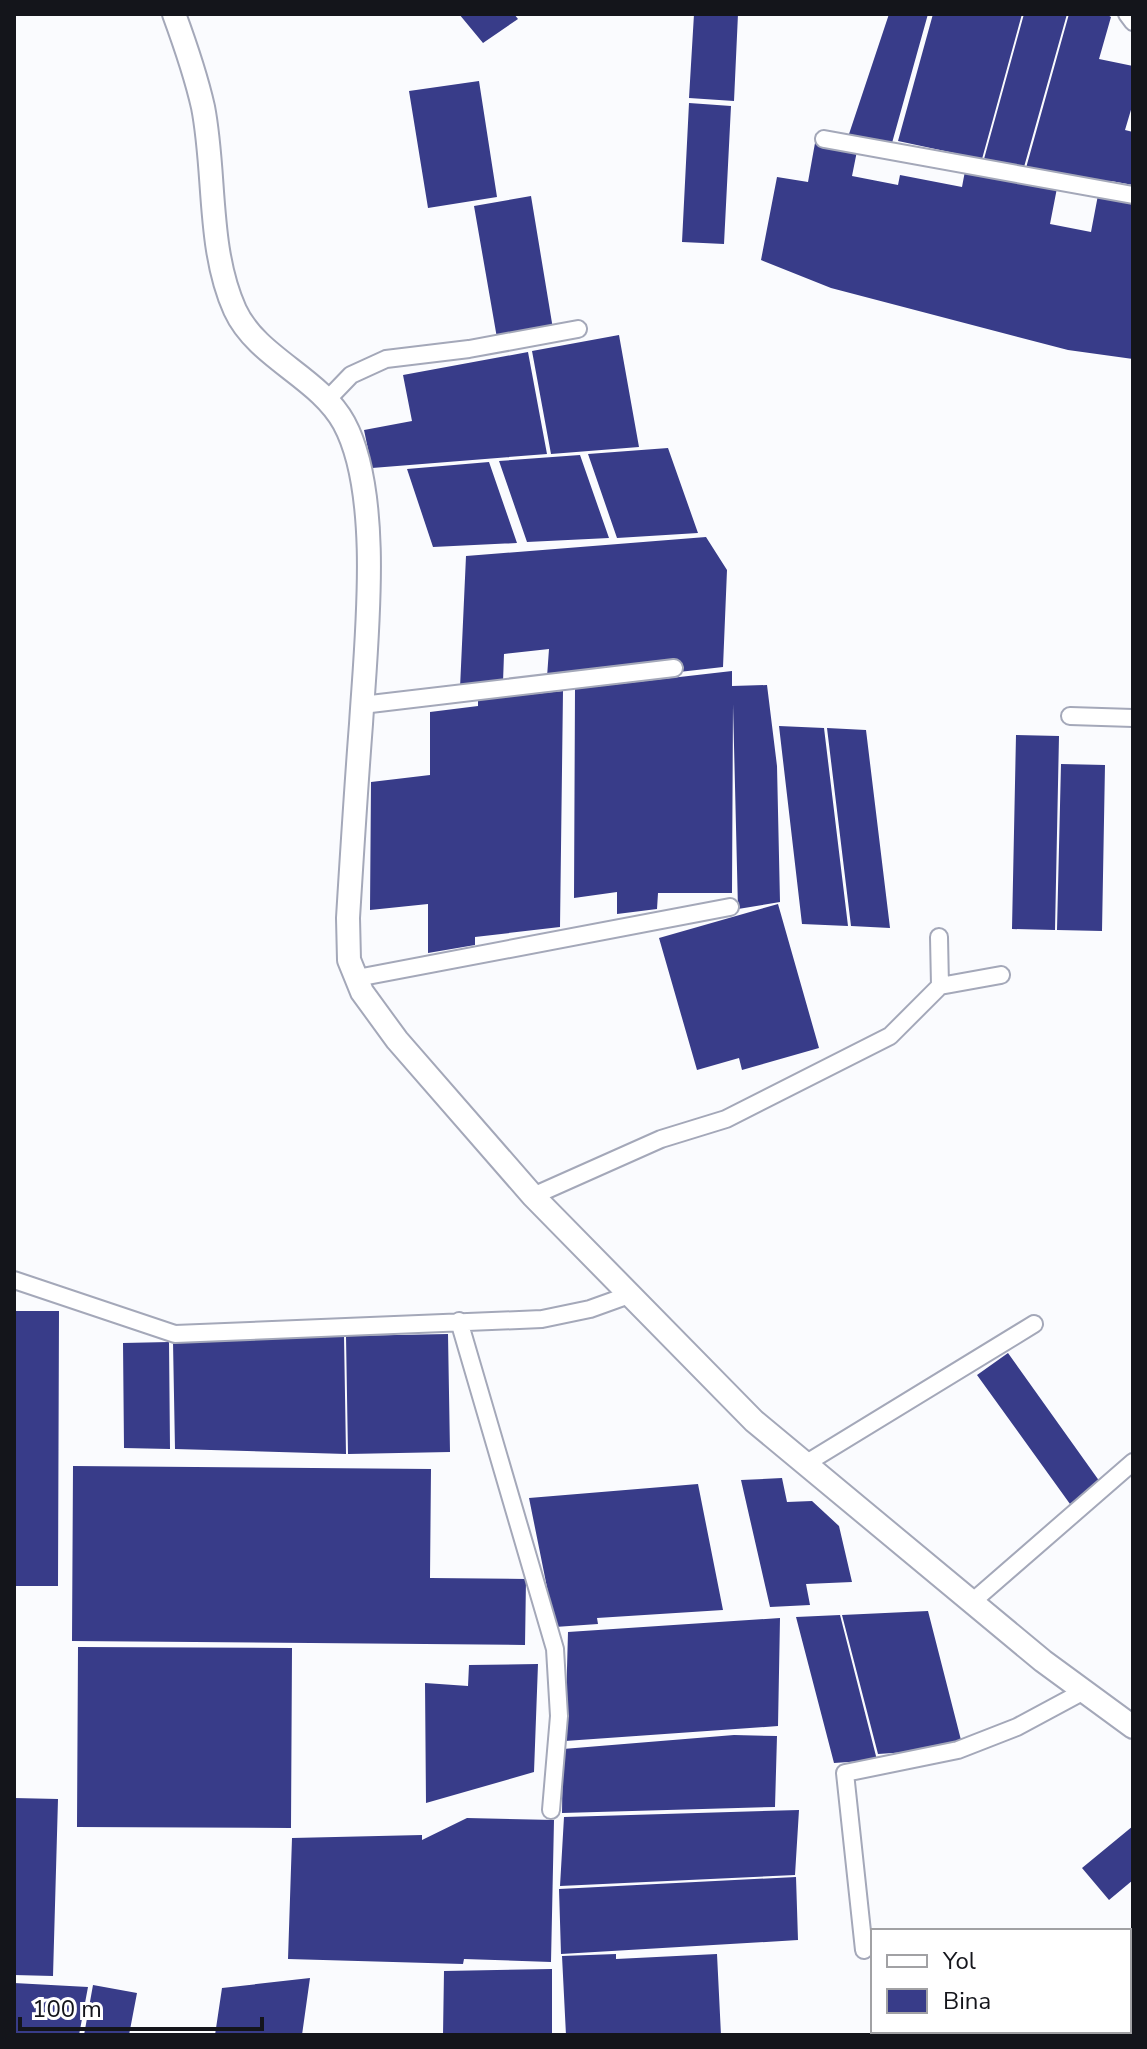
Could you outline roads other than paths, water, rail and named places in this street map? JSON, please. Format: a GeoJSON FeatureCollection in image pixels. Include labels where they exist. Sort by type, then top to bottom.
{"type":"FeatureCollection","features":[{"type":"Feature","properties":{"kind":"street"},"geometry":{"type":"LineString","coordinates":[[174,14],[203,107],[222,269],[235,312],[258,341],[312,385],[344,423],[362,479],[367,530],[362,705],[348,918],[349,960],[362,992],[397,1040],[533,1196],[754,1421],[972,1602],[1133,1727]]}},
{"type":"Feature","properties":{"kind":"street"},"geometry":{"type":"LineString","coordinates":[[1127,14],[1133,22]]}},
{"type":"Feature","properties":{"kind":"street"},"geometry":{"type":"LineString","coordinates":[[824,139],[1133,195]]}},
{"type":"Feature","properties":{"kind":"street"},"geometry":{"type":"LineString","coordinates":[[326,401],[351,375],[386,359],[469,349],[578,329]]}},
{"type":"Feature","properties":{"kind":"street"},"geometry":{"type":"LineString","coordinates":[[362,705],[674,668]]}},
{"type":"Feature","properties":{"kind":"street"},"geometry":{"type":"LineString","coordinates":[[1070,716],[1133,718]]}},
{"type":"Feature","properties":{"kind":"street"},"geometry":{"type":"LineString","coordinates":[[357,978],[730,907]]}},
{"type":"Feature","properties":{"kind":"street"},"geometry":{"type":"LineString","coordinates":[[939,937],[940,986]]}},
{"type":"Feature","properties":{"kind":"street"},"geometry":{"type":"LineString","coordinates":[[533,1196],[661,1139],[726,1119],[890,1036],[940,986],[1001,975]]}},
{"type":"Feature","properties":{"kind":"street"},"geometry":{"type":"LineString","coordinates":[[14,1280],[175,1334],[542,1319],[590,1309],[629,1295]]}},
{"type":"Feature","properties":{"kind":"street"},"geometry":{"type":"LineString","coordinates":[[459,1321],[555,1649],[559,1716],[551,1810]]}},
{"type":"Feature","properties":{"kind":"street"},"geometry":{"type":"LineString","coordinates":[[805,1464],[1034,1324]]}},
{"type":"Feature","properties":{"kind":"street"},"geometry":{"type":"LineString","coordinates":[[972,1602],[1133,1462]]}},
{"type":"Feature","properties":{"kind":"street"},"geometry":{"type":"LineString","coordinates":[[864,1950],[845,1773],[958,1750],[1017,1727],[1084,1691]]}}]}
